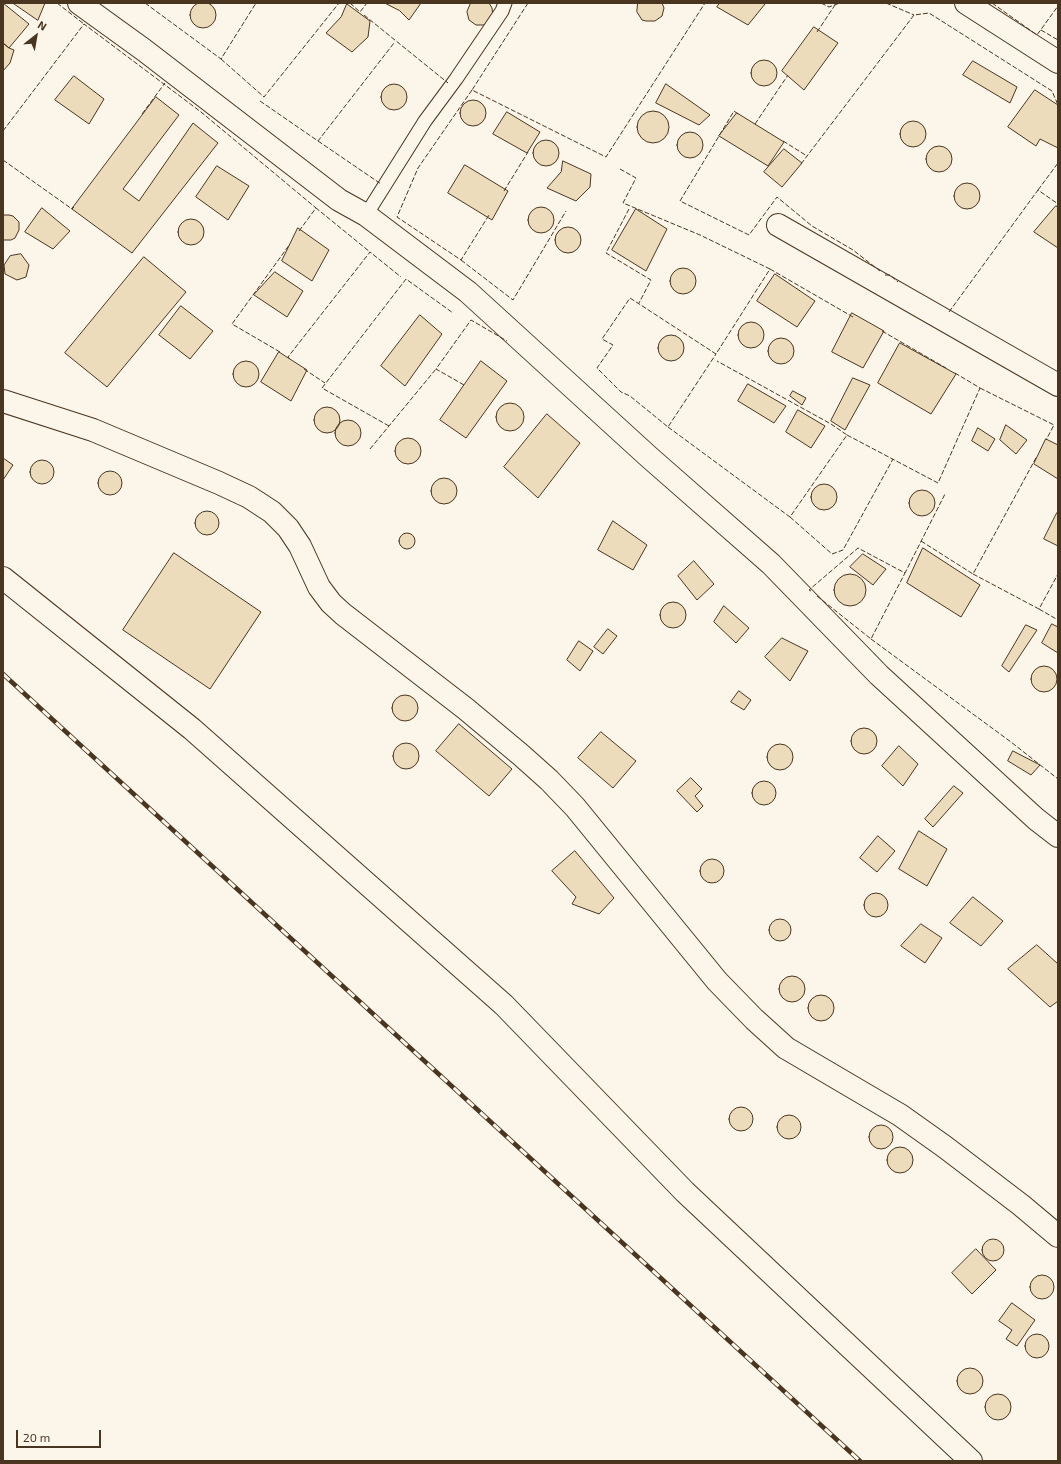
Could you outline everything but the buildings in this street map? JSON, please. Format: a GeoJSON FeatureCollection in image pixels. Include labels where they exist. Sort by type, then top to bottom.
{"type":"FeatureCollection","features":[{"type":"Feature","properties":{"kind":"street"},"geometry":{"type":"LineString","coordinates":[[80,3],[144,50],[339,200],[366,215],[468,292],[649,457],[771,564],[879,675],[1036,819],[1058,836]]}},
{"type":"Feature","properties":{"kind":"street"},"geometry":{"type":"LineString","coordinates":[[966,3],[1058,62]]}},
{"type":"Feature","properties":{"kind":"street"},"geometry":{"type":"LineString","coordinates":[[778,225],[1058,385]]}},
{"type":"Feature","properties":{"kind":"street"},"geometry":{"type":"LineString","coordinates":[[3,401],[93,430],[249,496],[272,512],[288,528],[296,540],[319,587],[331,603],[343,614],[466,708],[549,780],[575,807],[717,981],[754,1019],[786,1048],[888,1108],[945,1146],[1058,1236]]}},
{"type":"Feature","properties":{"kind":"street"},"geometry":{"type":"LineString","coordinates":[[3,578],[192,729],[504,1005],[685,1192],[971,1461]]}},
{"type":"Feature","properties":{"kind":"lane"},"geometry":{"type":"LineString","coordinates":[[366,215],[425,121],[460,73],[502,11],[505,3]]}},
{"type":"Feature","properties":{"kind":"railway"},"geometry":{"type":"LineString","coordinates":[[3,674],[860,1461]]}},
{"type":"Feature","properties":{"kind":"fence"},"geometry":{"type":"LineString","coordinates":[[57,3],[84,24]]}},
{"type":"Feature","properties":{"kind":"fence"},"geometry":{"type":"LineString","coordinates":[[145,3],[221,59],[256,3]]}},
{"type":"Feature","properties":{"kind":"fence"},"geometry":{"type":"LineString","coordinates":[[221,59],[264,97],[339,3]]}},
{"type":"Feature","properties":{"kind":"fence"},"geometry":{"type":"LineString","coordinates":[[350,3],[360,12],[367,3]]}},
{"type":"Feature","properties":{"kind":"fence"},"geometry":{"type":"LineString","coordinates":[[528,3],[472,90],[606,157],[705,3]]}},
{"type":"Feature","properties":{"kind":"fence"},"geometry":{"type":"LineString","coordinates":[[821,3],[829,7],[840,3]]}},
{"type":"Feature","properties":{"kind":"fence"},"geometry":{"type":"LineString","coordinates":[[886,3],[914,15]]}},
{"type":"Feature","properties":{"kind":"fence"},"geometry":{"type":"LineString","coordinates":[[992,3],[1037,35],[1058,6]]}},
{"type":"Feature","properties":{"kind":"fence"},"geometry":{"type":"LineString","coordinates":[[817,32],[835,5]]}},
{"type":"Feature","properties":{"kind":"fence"},"geometry":{"type":"LineString","coordinates":[[801,164],[914,15],[929,13],[1052,91],[1058,105]]}},
{"type":"Feature","properties":{"kind":"fence"},"geometry":{"type":"LineString","coordinates":[[364,15],[448,83]]}},
{"type":"Feature","properties":{"kind":"fence"},"geometry":{"type":"LineString","coordinates":[[3,131],[84,24],[201,112],[316,208]]}},
{"type":"Feature","properties":{"kind":"fence"},"geometry":{"type":"LineString","coordinates":[[1041,30],[1058,40]]}},
{"type":"Feature","properties":{"kind":"fence"},"geometry":{"type":"LineString","coordinates":[[260,101],[318,141],[394,43]]}},
{"type":"Feature","properties":{"kind":"fence"},"geometry":{"type":"LineString","coordinates":[[755,124],[788,75]]}},
{"type":"Feature","properties":{"kind":"fence"},"geometry":{"type":"LineString","coordinates":[[142,114],[165,83]]}},
{"type":"Feature","properties":{"kind":"fence"},"geometry":{"type":"LineString","coordinates":[[472,90],[418,168],[397,217],[461,260],[489,215]]}},
{"type":"Feature","properties":{"kind":"fence"},"geometry":{"type":"LineString","coordinates":[[738,114],[734,111],[680,201],[749,235],[777,197],[812,226],[853,250],[880,271]]}},
{"type":"Feature","properties":{"kind":"fence"},"geometry":{"type":"LineString","coordinates":[[318,141],[381,184]]}},
{"type":"Feature","properties":{"kind":"fence"},"geometry":{"type":"LineString","coordinates":[[783,141],[807,156]]}},
{"type":"Feature","properties":{"kind":"fence"},"geometry":{"type":"LineString","coordinates":[[504,191],[528,152]]}},
{"type":"Feature","properties":{"kind":"fence"},"geometry":{"type":"LineString","coordinates":[[3,160],[72,209],[74,207]]}},
{"type":"Feature","properties":{"kind":"fence"},"geometry":{"type":"LineString","coordinates":[[1038,190],[1058,163]]}},
{"type":"Feature","properties":{"kind":"fence"},"geometry":{"type":"LineString","coordinates":[[620,169],[636,178],[623,203],[700,235],[770,269],[716,354],[630,298],[602,339],[613,345],[597,368],[621,392],[630,396],[668,427],[716,354]]}},
{"type":"Feature","properties":{"kind":"fence"},"geometry":{"type":"LineString","coordinates":[[949,312],[1038,190],[1058,204]]}},
{"type":"Feature","properties":{"kind":"fence"},"geometry":{"type":"LineString","coordinates":[[299,231],[316,208],[370,252]]}},
{"type":"Feature","properties":{"kind":"fence"},"geometry":{"type":"LineString","coordinates":[[629,209],[606,253],[651,280],[639,303]]}},
{"type":"Feature","properties":{"kind":"fence"},"geometry":{"type":"LineString","coordinates":[[461,260],[513,300],[566,211]]}},
{"type":"Feature","properties":{"kind":"fence"},"geometry":{"type":"LineString","coordinates":[[280,352],[232,324],[290,244]]}},
{"type":"Feature","properties":{"kind":"fence"},"geometry":{"type":"LineString","coordinates":[[290,359],[288,357],[370,252],[401,277]]}},
{"type":"Feature","properties":{"kind":"fence"},"geometry":{"type":"LineString","coordinates":[[770,269],[853,317]]}},
{"type":"Feature","properties":{"kind":"fence"},"geometry":{"type":"LineString","coordinates":[[885,275],[890,275],[898,282]]}},
{"type":"Feature","properties":{"kind":"fence"},"geometry":{"type":"LineString","coordinates":[[389,426],[322,388],[406,279],[453,313]]}},
{"type":"Feature","properties":{"kind":"fence"},"geometry":{"type":"LineString","coordinates":[[464,385],[436,369],[471,320],[507,341]]}},
{"type":"Feature","properties":{"kind":"fence"},"geometry":{"type":"LineString","coordinates":[[882,331],[946,368]]}},
{"type":"Feature","properties":{"kind":"fence"},"geometry":{"type":"LineString","coordinates":[[668,427],[790,517],[847,435],[831,424],[717,361]]}},
{"type":"Feature","properties":{"kind":"fence"},"geometry":{"type":"LineString","coordinates":[[304,369],[325,383]]}},
{"type":"Feature","properties":{"kind":"fence"},"geometry":{"type":"LineString","coordinates":[[370,449],[436,369]]}},
{"type":"Feature","properties":{"kind":"fence"},"geometry":{"type":"LineString","coordinates":[[847,435],[938,483],[980,388],[955,373]]}},
{"type":"Feature","properties":{"kind":"fence"},"geometry":{"type":"LineString","coordinates":[[980,388],[1054,425],[1046,440]]}},
{"type":"Feature","properties":{"kind":"fence"},"geometry":{"type":"LineString","coordinates":[[921,541],[973,574],[1037,456]]}},
{"type":"Feature","properties":{"kind":"fence"},"geometry":{"type":"LineString","coordinates":[[790,517],[832,554],[843,550],[893,459]]}},
{"type":"Feature","properties":{"kind":"fence"},"geometry":{"type":"LineString","coordinates":[[811,591],[809,590],[858,548],[905,573],[945,494]]}},
{"type":"Feature","properties":{"kind":"fence"},"geometry":{"type":"LineString","coordinates":[[817,596],[871,639],[905,573]]}},
{"type":"Feature","properties":{"kind":"fence"},"geometry":{"type":"LineString","coordinates":[[973,574],[1039,609],[1058,574]]}},
{"type":"Feature","properties":{"kind":"fence"},"geometry":{"type":"LineString","coordinates":[[1039,609],[1058,620]]}},
{"type":"Feature","properties":{"kind":"fence"},"geometry":{"type":"LineString","coordinates":[[871,639],[1011,742],[1058,779]]}}]}
